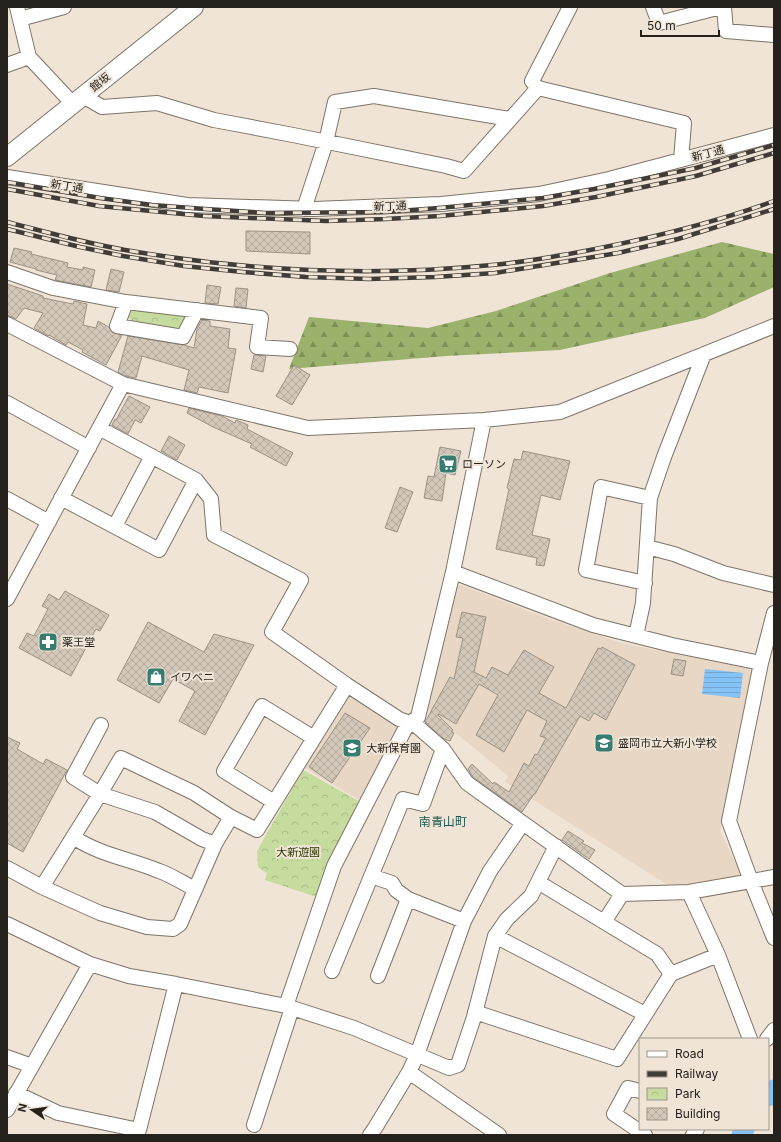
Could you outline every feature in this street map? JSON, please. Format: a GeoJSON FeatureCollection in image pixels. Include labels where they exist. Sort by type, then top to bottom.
{"type":"FeatureCollection","features":[{"type":"Feature","properties":{"kind":"main road","name":"館坂"},"geometry":{"type":"LineString","coordinates":[[7,157],[194,7]]}},
{"type":"Feature","properties":{"kind":"street"},"geometry":{"type":"LineString","coordinates":[[64,7],[18,13],[29,57],[78,100],[102,107],[157,103],[214,120],[446,166],[464,171],[538,88]]}},
{"type":"Feature","properties":{"kind":"street"},"geometry":{"type":"LineString","coordinates":[[570,7],[532,81],[538,88],[684,123],[681,160]]}},
{"type":"Feature","properties":{"kind":"street"},"geometry":{"type":"LineString","coordinates":[[653,7],[659,24],[721,7]]}},
{"type":"Feature","properties":{"kind":"street"},"geometry":{"type":"LineString","coordinates":[[724,7],[726,31],[774,34]]}},
{"type":"Feature","properties":{"kind":"street"},"geometry":{"type":"LineString","coordinates":[[7,65],[29,57]]}},
{"type":"Feature","properties":{"kind":"street"},"geometry":{"type":"LineString","coordinates":[[304,209],[326,142],[335,102],[374,96],[510,119]]}},
{"type":"Feature","properties":{"kind":"street","name":"新丁通"},"geometry":{"type":"LineString","coordinates":[[7,177],[188,205],[304,209],[441,204],[540,194],[609,179],[771,136]]}},
{"type":"Feature","properties":{"kind":"street"},"geometry":{"type":"LineString","coordinates":[[7,272],[53,288],[126,302],[261,318],[257,347],[290,349]]}},
{"type":"Feature","properties":{"kind":"street"},"geometry":{"type":"LineString","coordinates":[[126,302],[117,326],[183,338],[197,310]]}},
{"type":"Feature","properties":{"kind":"street"},"geometry":{"type":"LineString","coordinates":[[7,324],[123,384],[308,428],[484,420],[560,412],[774,326]]}},
{"type":"Feature","properties":{"kind":"street"},"geometry":{"type":"LineString","coordinates":[[636,636],[644,603],[650,498],[664,457],[704,354]]}},
{"type":"Feature","properties":{"kind":"street"},"geometry":{"type":"LineString","coordinates":[[7,599],[123,384]]}},
{"type":"Feature","properties":{"kind":"street"},"geometry":{"type":"LineString","coordinates":[[7,403],[88,448]]}},
{"type":"Feature","properties":{"kind":"street"},"geometry":{"type":"LineString","coordinates":[[254,1125],[289,1007],[334,866],[405,729],[418,717],[453,572],[484,420]]}},
{"type":"Feature","properties":{"kind":"street"},"geometry":{"type":"LineString","coordinates":[[99,428],[196,480],[211,499],[214,535],[301,580],[272,632],[347,685],[399,719],[418,728],[443,749],[467,783],[622,894],[689,892],[767,877],[774,877]]}},
{"type":"Feature","properties":{"kind":"street"},"geometry":{"type":"LineString","coordinates":[[115,526],[152,456]]}},
{"type":"Feature","properties":{"kind":"street"},"geometry":{"type":"LineString","coordinates":[[61,498],[159,550],[196,480]]}},
{"type":"Feature","properties":{"kind":"street"},"geometry":{"type":"LineString","coordinates":[[645,583],[586,570],[601,487],[650,498]]}},
{"type":"Feature","properties":{"kind":"street"},"geometry":{"type":"LineString","coordinates":[[7,499],[49,522]]}},
{"type":"Feature","properties":{"kind":"street"},"geometry":{"type":"LineString","coordinates":[[647,547],[674,554],[723,574],[774,585]]}},
{"type":"Feature","properties":{"kind":"street"},"geometry":{"type":"LineString","coordinates":[[453,572],[593,625],[672,645],[761,663]]}},
{"type":"Feature","properties":{"kind":"street"},"geometry":{"type":"LineString","coordinates":[[774,612],[761,663],[729,822],[774,938]]}},
{"type":"Feature","properties":{"kind":"street"},"geometry":{"type":"LineString","coordinates":[[42,887],[122,758],[194,793],[231,817],[257,830],[347,685]]}},
{"type":"Feature","properties":{"kind":"street"},"geometry":{"type":"LineString","coordinates":[[274,802],[224,771],[262,706],[314,738]]}},
{"type":"Feature","properties":{"kind":"street"},"geometry":{"type":"LineString","coordinates":[[101,726],[73,777],[100,794],[155,812],[202,839],[215,844]]}},
{"type":"Feature","properties":{"kind":"street"},"geometry":{"type":"LineString","coordinates":[[332,971],[403,799],[423,804],[443,749]]}},
{"type":"Feature","properties":{"kind":"street"},"geometry":{"type":"LineString","coordinates":[[7,868],[71,901],[112,917],[147,927],[173,929],[180,924],[215,844],[231,817]]}},
{"type":"Feature","properties":{"kind":"street"},"geometry":{"type":"LineString","coordinates":[[370,1135],[409,1072],[417,1055],[464,921],[490,871],[522,823]]}},
{"type":"Feature","properties":{"kind":"street"},"geometry":{"type":"LineString","coordinates":[[73,837],[95,849],[115,857],[159,870],[195,889]]}},
{"type":"Feature","properties":{"kind":"street"},"geometry":{"type":"LineString","coordinates":[[7,924],[90,964],[129,976],[289,1007],[354,1028],[450,1068],[458,1066],[475,1012],[495,936],[507,919],[531,896],[556,846]]}},
{"type":"Feature","properties":{"kind":"street"},"geometry":{"type":"LineString","coordinates":[[371,876],[392,883],[396,890],[408,899],[464,921]]}},
{"type":"Feature","properties":{"kind":"street"},"geometry":{"type":"LineString","coordinates":[[538,882],[657,954],[671,974]]}},
{"type":"Feature","properties":{"kind":"street"},"geometry":{"type":"LineString","coordinates":[[689,892],[718,956],[750,1038]]}},
{"type":"Feature","properties":{"kind":"street"},"geometry":{"type":"LineString","coordinates":[[604,922],[622,894]]}},
{"type":"Feature","properties":{"kind":"street"},"geometry":{"type":"LineString","coordinates":[[378,976],[408,899]]}},
{"type":"Feature","properties":{"kind":"street"},"geometry":{"type":"LineString","coordinates":[[495,936],[645,1014]]}},
{"type":"Feature","properties":{"kind":"street"},"geometry":{"type":"LineString","coordinates":[[475,1012],[617,1059],[671,974],[718,956]]}},
{"type":"Feature","properties":{"kind":"street"},"geometry":{"type":"LineString","coordinates":[[7,1110],[90,964]]}},
{"type":"Feature","properties":{"kind":"street"},"geometry":{"type":"LineString","coordinates":[[16,1093],[58,1113],[139,1130],[176,984]]}},
{"type":"Feature","properties":{"kind":"street"},"geometry":{"type":"LineString","coordinates":[[768,1038],[774,1030]]}},
{"type":"Feature","properties":{"kind":"street"},"geometry":{"type":"LineString","coordinates":[[7,1057],[32,1066]]}},
{"type":"Feature","properties":{"kind":"street"},"geometry":{"type":"LineString","coordinates":[[409,1072],[499,1135]]}},
{"type":"Feature","properties":{"kind":"street"},"geometry":{"type":"LineString","coordinates":[[639,1090],[628,1088],[614,1114],[646,1135]]}},
{"type":"Feature","properties":{"kind":"shaded area","name":"盛岡市立大新小学校"},"geometry":{"type":"Polygon","coordinates":[[[460,585],[552,620],[622,643],[685,656],[751,665],[755,672],[720,831],[740,872],[739,876],[687,884],[668,885],[505,782],[508,776],[428,710],[456,587],[460,585]]]}},
{"type":"Feature","properties":{"kind":"shaded area","name":"大新保育園"},"geometry":{"type":"Polygon","coordinates":[[[351,694],[396,723],[398,728],[363,802],[303,767],[351,694]]]}},
{"type":"Feature","properties":{"kind":"green space"},"geometry":{"type":"Polygon","coordinates":[[[722,242],[774,254],[774,287],[705,318],[560,350],[446,356],[289,369],[309,317],[428,328],[496,311],[610,273],[722,242]]]}},
{"type":"Feature","properties":{"kind":"green space"},"geometry":{"type":"Polygon","coordinates":[[[135,306],[191,312],[180,333],[131,320],[128,316],[135,306]]]}},
{"type":"Feature","properties":{"kind":"green space","name":"大新遊園"},"geometry":{"type":"Polygon","coordinates":[[[303,770],[364,804],[320,898],[265,880],[267,873],[258,867],[257,851],[303,770]]]}},
{"type":"Feature","properties":{"kind":"water"},"geometry":{"type":"Polygon","coordinates":[[[705,669],[743,673],[740,698],[702,694],[705,669]]]}},
{"type":"Feature","properties":{"kind":"building"},"geometry":{"type":"Polygon","coordinates":[[[246,231],[310,232],[310,254],[246,251],[246,231]]]}},
{"type":"Feature","properties":{"kind":"building"},"geometry":{"type":"Polygon","coordinates":[[[14,248],[32,252],[31,254],[68,263],[67,267],[83,270],[83,267],[95,270],[91,287],[55,280],[57,275],[10,262],[14,248]]]}},
{"type":"Feature","properties":{"kind":"building"},"geometry":{"type":"Polygon","coordinates":[[[111,269],[124,272],[119,292],[106,290],[111,269]]]}},
{"type":"Feature","properties":{"kind":"building"},"geometry":{"type":"Polygon","coordinates":[[[7,284],[43,296],[43,298],[73,304],[74,301],[87,304],[83,325],[96,328],[98,321],[109,327],[112,332],[122,335],[106,365],[82,352],[83,350],[68,342],[66,345],[34,328],[43,313],[24,308],[16,319],[7,315],[7,284]]]}},
{"type":"Feature","properties":{"kind":"building"},"geometry":{"type":"Polygon","coordinates":[[[207,285],[221,287],[218,304],[205,303],[207,285]]]}},
{"type":"Feature","properties":{"kind":"building"},"geometry":{"type":"Polygon","coordinates":[[[236,288],[248,289],[246,308],[234,306],[236,288]]]}},
{"type":"Feature","properties":{"kind":"building"},"geometry":{"type":"Polygon","coordinates":[[[202,320],[210,321],[210,326],[230,329],[228,348],[236,349],[228,393],[199,387],[197,393],[184,390],[189,370],[142,356],[136,378],[126,376],[118,372],[128,336],[194,348],[197,329],[202,320]]]}},
{"type":"Feature","properties":{"kind":"building"},"geometry":{"type":"Polygon","coordinates":[[[254,355],[266,356],[263,372],[251,369],[254,355]]]}},
{"type":"Feature","properties":{"kind":"building"},"geometry":{"type":"Polygon","coordinates":[[[294,365],[310,375],[292,405],[276,396],[294,365]]]}},
{"type":"Feature","properties":{"kind":"building"},"geometry":{"type":"Polygon","coordinates":[[[129,396],[150,407],[141,423],[135,420],[128,434],[112,425],[129,396]]]}},
{"type":"Feature","properties":{"kind":"building"},"geometry":{"type":"Polygon","coordinates":[[[189,408],[222,416],[235,423],[236,420],[248,425],[247,429],[293,453],[286,466],[250,447],[252,444],[213,427],[187,413],[189,408]]]}},
{"type":"Feature","properties":{"kind":"building"},"geometry":{"type":"Polygon","coordinates":[[[169,436],[185,445],[177,460],[161,451],[169,436]]]}},
{"type":"Feature","properties":{"kind":"building"},"geometry":{"type":"Polygon","coordinates":[[[440,447],[461,451],[455,475],[446,473],[442,501],[424,498],[428,476],[434,477],[440,447]]]}},
{"type":"Feature","properties":{"kind":"building"},"geometry":{"type":"Polygon","coordinates":[[[523,451],[570,461],[560,500],[541,495],[532,535],[550,539],[544,566],[536,565],[537,558],[496,549],[514,459],[521,460],[523,451]]]}},
{"type":"Feature","properties":{"kind":"building"},"geometry":{"type":"Polygon","coordinates":[[[400,487],[413,492],[397,532],[385,528],[400,487]]]}},
{"type":"Feature","properties":{"kind":"building"},"geometry":{"type":"Polygon","coordinates":[[[65,591],[109,615],[100,631],[96,629],[71,676],[19,648],[27,633],[34,636],[48,609],[42,606],[49,594],[59,600],[65,591]]]}},
{"type":"Feature","properties":{"kind":"building"},"geometry":{"type":"Polygon","coordinates":[[[462,612],[486,617],[474,672],[486,678],[492,667],[508,675],[524,650],[554,667],[539,693],[566,708],[598,648],[601,649],[602,647],[635,665],[606,720],[594,713],[589,721],[580,716],[535,794],[522,812],[473,777],[468,769],[472,764],[493,784],[494,782],[509,792],[524,763],[529,766],[535,754],[537,755],[546,738],[540,736],[547,721],[527,710],[504,752],[476,735],[498,695],[479,684],[456,724],[439,714],[438,715],[453,730],[452,732],[454,733],[450,741],[444,739],[425,722],[450,677],[454,679],[463,638],[456,637],[462,612]]]}},
{"type":"Feature","properties":{"kind":"building"},"geometry":{"type":"Polygon","coordinates":[[[148,622],[204,652],[214,634],[254,645],[205,735],[179,721],[195,691],[173,679],[159,703],[117,680],[148,622]]]}},
{"type":"Feature","properties":{"kind":"building"},"geometry":{"type":"Polygon","coordinates":[[[674,659],[686,661],[683,676],[671,674],[674,659]]]}},
{"type":"Feature","properties":{"kind":"building"},"geometry":{"type":"Polygon","coordinates":[[[345,713],[370,728],[332,783],[309,767],[345,713]]]}},
{"type":"Feature","properties":{"kind":"building"},"geometry":{"type":"Polygon","coordinates":[[[7,737],[20,743],[17,749],[43,764],[46,759],[67,770],[23,852],[7,843],[7,737]]]}},
{"type":"Feature","properties":{"kind":"building"},"geometry":{"type":"Polygon","coordinates":[[[568,831],[584,841],[582,843],[595,850],[589,859],[562,840],[568,831]]]}},
{"type":"Feature","properties":{"kind":"waterway"},"geometry":{"type":"LineString","coordinates":[[769,1096],[774,1089]]}},
{"type":"Feature","properties":{"kind":"waterway"},"geometry":{"type":"LineString","coordinates":[[741,1135],[744,1130]]}},
{"type":"Feature","properties":{"kind":"railway"},"geometry":{"type":"LineString","coordinates":[[7,182],[100,198],[152,205],[266,213],[385,212],[543,198],[696,168],[774,145]]}},
{"type":"Feature","properties":{"kind":"railway"},"geometry":{"type":"LineString","coordinates":[[7,189],[99,206],[204,216],[326,221],[386,219],[440,216],[543,206],[596,197],[696,176],[774,153]]}},
{"type":"Feature","properties":{"kind":"railway"},"geometry":{"type":"LineString","coordinates":[[7,222],[125,250],[216,263],[308,270],[400,271],[502,264],[569,254],[673,232],[724,218],[774,201]]}},
{"type":"Feature","properties":{"kind":"railway"},"geometry":{"type":"LineString","coordinates":[[7,229],[123,256],[184,266],[306,277],[369,279],[495,273],[618,253],[678,239],[774,209]]}},
{"type":"Feature","properties":{"kind":"place","name":"ローソン"},"geometry":{"type":"Point","coordinates":[448,464]}},
{"type":"Feature","properties":{"kind":"place","name":"薬王堂"},"geometry":{"type":"Point","coordinates":[48,642]}},
{"type":"Feature","properties":{"kind":"place","name":"イワベニ"},"geometry":{"type":"Point","coordinates":[156,677]}},
{"type":"Feature","properties":{"kind":"place","name":"盛岡市立大新小学校"},"geometry":{"type":"Point","coordinates":[604,743]}},
{"type":"Feature","properties":{"kind":"place","name":"大新保育園"},"geometry":{"type":"Point","coordinates":[352,748]}},
{"type":"Feature","properties":{"kind":"district","name":"南青山町"},"geometry":{"type":"Point","coordinates":[443,821]}}]}
